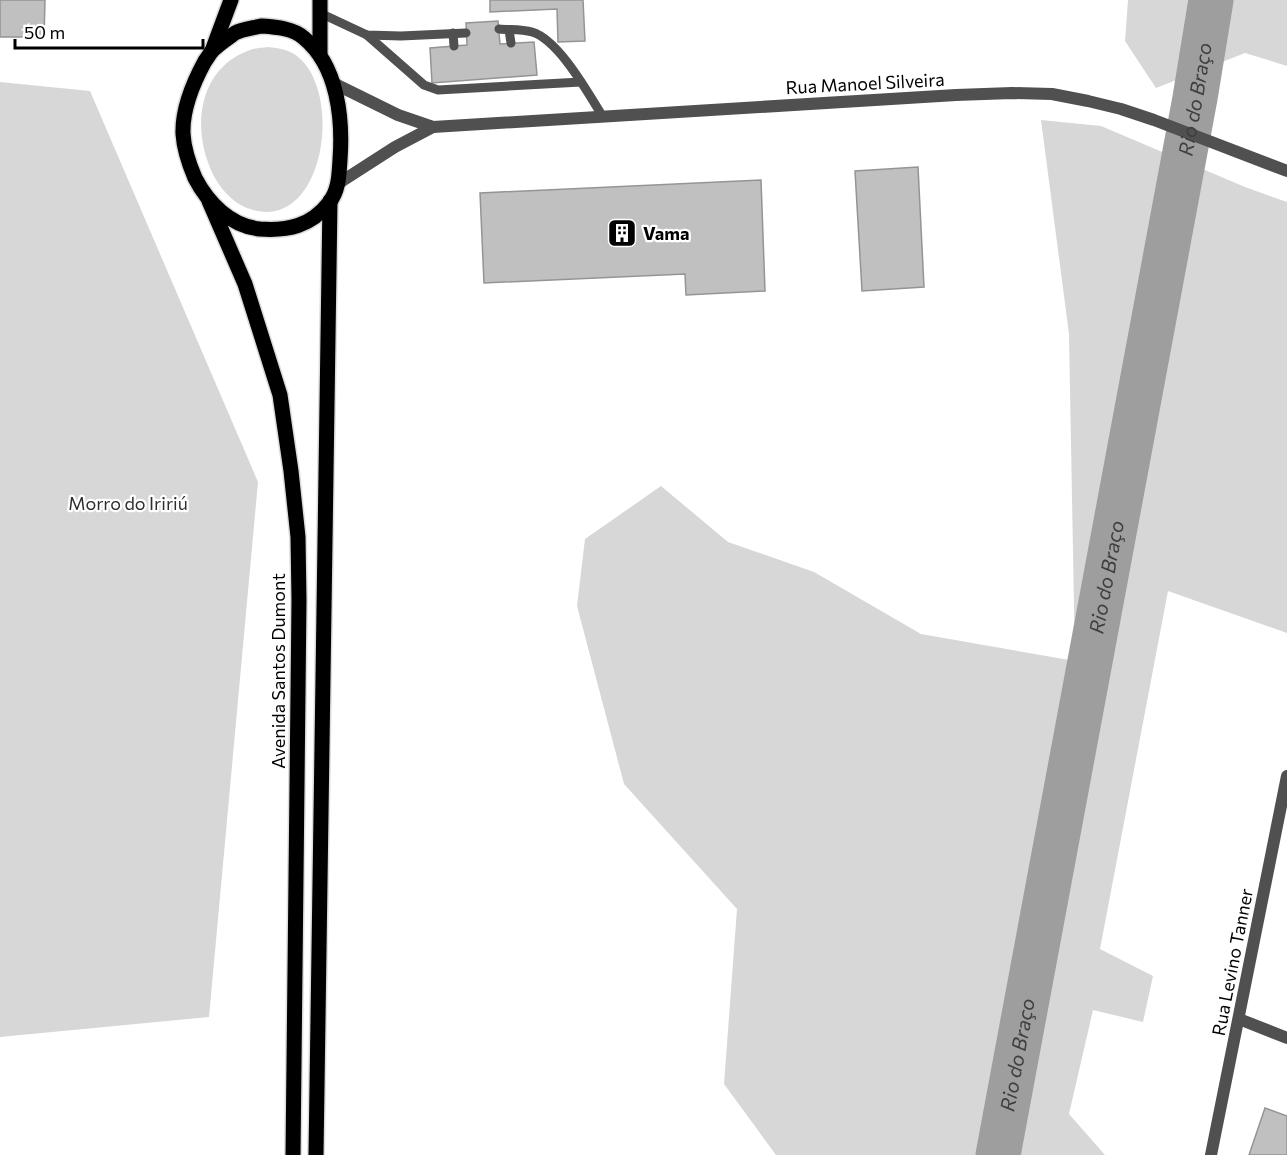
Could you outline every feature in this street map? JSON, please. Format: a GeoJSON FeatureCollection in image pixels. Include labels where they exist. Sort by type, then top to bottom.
{"type":"FeatureCollection","features":[{"type":"Feature","properties":{"kind":"main road"},"geometry":{"type":"LineString","coordinates":[[212,51],[237,32],[261,26],[282,28],[303,36],[320,56],[333,83],[340,113],[342,136],[339,183],[330,201],[318,215],[305,223],[289,229],[273,230],[252,228],[232,220],[209,201],[196,180],[188,160],[183,133],[186,103],[197,76],[212,51],[231,0]]}},
{"type":"Feature","properties":{"kind":"main road"},"geometry":{"type":"LineString","coordinates":[[320,7],[320,56]]}},
{"type":"Feature","properties":{"kind":"main road","name":"Avenida Santos Dumont"},"geometry":{"type":"LineString","coordinates":[[209,201],[246,284],[280,395],[298,537],[293,1155]]}},
{"type":"Feature","properties":{"kind":"main road"},"geometry":{"type":"LineString","coordinates":[[316,1155],[330,201]]}},
{"type":"Feature","properties":{"kind":"street","name":"Rua Manoel Silveira"},"geometry":{"type":"LineString","coordinates":[[333,83],[398,115],[433,127],[956,95],[1052,94],[1089,100],[1121,109],[1287,171]]}},
{"type":"Feature","properties":{"kind":"street","name":"Rua Manoel Silveira"},"geometry":{"type":"LineString","coordinates":[[339,183],[433,127]]}},
{"type":"Feature","properties":{"kind":"street","name":"Rua Levino Tanner"},"geometry":{"type":"LineString","coordinates":[[1211,1155],[1287,776]]}},
{"type":"Feature","properties":{"kind":"street"},"geometry":{"type":"LineString","coordinates":[[1239,1019],[1287,1038]]}},
{"type":"Feature","properties":{"kind":"lane"},"geometry":{"type":"LineString","coordinates":[[320,7],[367,35],[424,85],[438,90],[458,85],[514,81],[581,82]]}},
{"type":"Feature","properties":{"kind":"lane"},"geometry":{"type":"LineString","coordinates":[[499,29],[531,32],[542,37],[568,63],[603,117]]}},
{"type":"Feature","properties":{"kind":"lane"},"geometry":{"type":"LineString","coordinates":[[509,30],[511,43]]}},
{"type":"Feature","properties":{"kind":"lane"},"geometry":{"type":"LineString","coordinates":[[453,33],[454,46]]}},
{"type":"Feature","properties":{"kind":"lane"},"geometry":{"type":"LineString","coordinates":[[367,35],[466,33]]}},
{"type":"Feature","properties":{"kind":"green space"},"geometry":{"type":"Polygon","coordinates":[[[1128,0],[1287,0],[1287,66],[1245,53],[1156,88],[1125,41],[1128,0]]]}},
{"type":"Feature","properties":{"kind":"green space"},"geometry":{"type":"Polygon","coordinates":[[[268,47],[294,54],[310,71],[320,96],[323,125],[319,155],[310,181],[295,201],[274,211],[247,208],[234,201],[223,190],[209,165],[201,131],[205,98],[211,83],[221,69],[233,58],[250,50],[268,47]]]}},
{"type":"Feature","properties":{"kind":"green space","name":"Morro do Iririú"},"geometry":{"type":"Polygon","coordinates":[[[0,82],[90,91],[258,482],[209,1017],[0,1037],[0,82]]]}},
{"type":"Feature","properties":{"kind":"green space"},"geometry":{"type":"Polygon","coordinates":[[[1041,120],[1101,126],[1245,187],[1287,202],[1287,633],[1168,591],[1100,949],[1153,976],[1143,1022],[1093,1010],[1069,1114],[1105,1155],[776,1155],[724,1084],[737,909],[624,784],[577,606],[585,539],[661,486],[728,542],[814,572],[921,634],[1075,661],[1069,334],[1041,120]]]}},
{"type":"Feature","properties":{"kind":"building"},"geometry":{"type":"Polygon","coordinates":[[[0,0],[45,0],[44,37],[0,37],[0,0]]]}},
{"type":"Feature","properties":{"kind":"building"},"geometry":{"type":"Polygon","coordinates":[[[490,0],[583,0],[585,41],[558,42],[557,9],[490,12],[490,0]]]}},
{"type":"Feature","properties":{"kind":"building"},"geometry":{"type":"Polygon","coordinates":[[[498,21],[500,44],[534,42],[537,75],[432,83],[430,48],[467,45],[466,23],[498,21]]]}},
{"type":"Feature","properties":{"kind":"building"},"geometry":{"type":"Polygon","coordinates":[[[918,167],[924,287],[862,291],[855,171],[918,167]]]}},
{"type":"Feature","properties":{"kind":"building","name":"Vama"},"geometry":{"type":"Polygon","coordinates":[[[761,180],[765,291],[686,295],[685,274],[484,283],[480,193],[761,180]]]}},
{"type":"Feature","properties":{"kind":"building"},"geometry":{"type":"Polygon","coordinates":[[[1265,1108],[1287,1116],[1287,1155],[1249,1155],[1265,1108]]]}},
{"type":"Feature","properties":{"kind":"waterway","name":"Rio do Braço"},"geometry":{"type":"LineString","coordinates":[[998,1155],[1195,98],[1211,0]]}},
{"type":"Feature","properties":{"kind":"place","name":"Vama"},"geometry":{"type":"Point","coordinates":[622,233]}}]}
